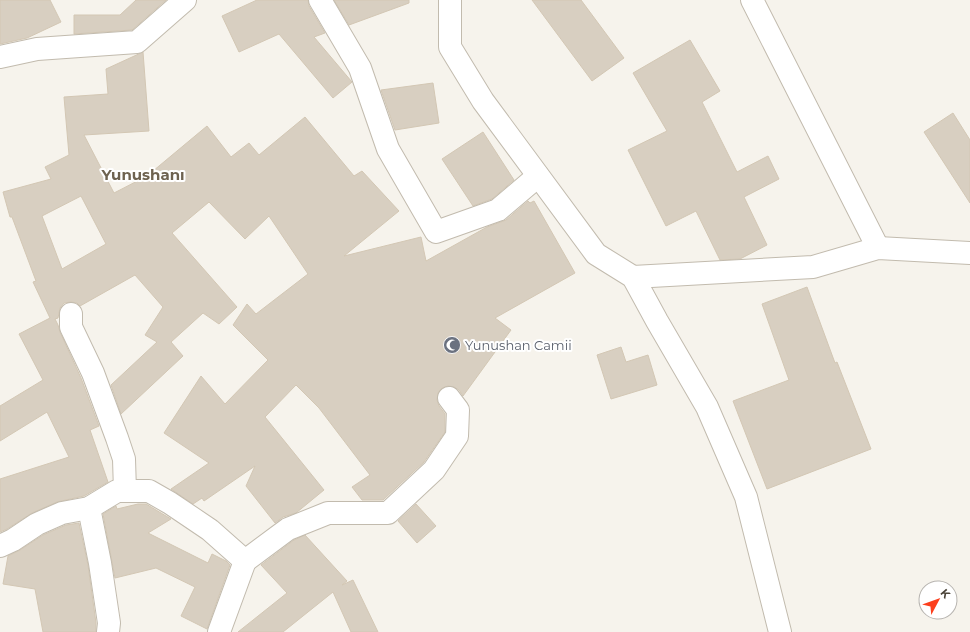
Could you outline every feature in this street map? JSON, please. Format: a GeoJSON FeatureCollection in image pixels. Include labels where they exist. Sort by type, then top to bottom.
{"type":"FeatureCollection","features":[{"type":"Feature","properties":{"kind":"street"},"geometry":{"type":"LineString","coordinates":[[0,57],[37,49],[137,42],[185,0]]}},
{"type":"Feature","properties":{"kind":"street"},"geometry":{"type":"LineString","coordinates":[[320,0],[360,68],[388,149],[436,232],[498,210],[538,176]]}},
{"type":"Feature","properties":{"kind":"street"},"geometry":{"type":"LineString","coordinates":[[450,0],[450,47],[482,101],[596,254],[633,277],[707,406],[746,497],[780,632]]}},
{"type":"Feature","properties":{"kind":"street"},"geometry":{"type":"LineString","coordinates":[[752,0],[878,248]]}},
{"type":"Feature","properties":{"kind":"street"},"geometry":{"type":"LineString","coordinates":[[633,277],[813,267],[878,248],[970,253]]}},
{"type":"Feature","properties":{"kind":"street"},"geometry":{"type":"LineString","coordinates":[[71,314],[71,327],[93,373],[124,459],[125,491]]}},
{"type":"Feature","properties":{"kind":"street"},"geometry":{"type":"LineString","coordinates":[[219,632],[246,561],[288,529],[328,513],[388,513],[434,470],[457,436],[458,410],[449,398]]}},
{"type":"Feature","properties":{"kind":"street"},"geometry":{"type":"LineString","coordinates":[[0,546],[37,524],[62,513],[90,508],[117,491],[149,491],[170,502],[210,530],[246,561]]}},
{"type":"Feature","properties":{"kind":"street"},"geometry":{"type":"LineString","coordinates":[[90,508],[110,623],[108,632]]}},
{"type":"Feature","properties":{"kind":"building"},"geometry":{"type":"Polygon","coordinates":[[[0,0],[50,0],[61,22],[27,38],[0,44],[0,0]]]}},
{"type":"Feature","properties":{"kind":"building"},"geometry":{"type":"Polygon","coordinates":[[[136,0],[166,0],[132,30],[74,34],[74,15],[120,15],[136,0]]]}},
{"type":"Feature","properties":{"kind":"building"},"geometry":{"type":"Polygon","coordinates":[[[257,0],[308,0],[309,6],[325,33],[314,37],[352,82],[333,98],[279,34],[239,52],[222,16],[257,0]]]}},
{"type":"Feature","properties":{"kind":"building"},"geometry":{"type":"Polygon","coordinates":[[[334,0],[409,0],[409,3],[349,25],[334,0]]]}},
{"type":"Feature","properties":{"kind":"building"},"geometry":{"type":"Polygon","coordinates":[[[532,0],[581,0],[624,58],[592,81],[532,0]]]}},
{"type":"Feature","properties":{"kind":"building"},"geometry":{"type":"Polygon","coordinates":[[[690,40],[720,91],[702,102],[737,172],[768,156],[779,179],[744,197],[767,245],[740,259],[720,260],[696,211],[666,226],[628,150],[667,131],[633,73],[690,40]]]}},
{"type":"Feature","properties":{"kind":"building"},"geometry":{"type":"Polygon","coordinates":[[[143,52],[149,131],[84,135],[114,193],[147,176],[207,126],[231,157],[249,143],[259,155],[305,117],[354,176],[362,171],[399,211],[344,256],[421,237],[426,261],[487,227],[506,220],[528,201],[530,203],[534,201],[575,273],[495,318],[511,330],[463,396],[459,390],[448,386],[442,388],[438,393],[437,400],[439,406],[445,414],[445,432],[424,462],[383,500],[362,500],[352,487],[370,475],[319,408],[296,385],[265,417],[324,490],[296,513],[283,517],[275,523],[246,486],[255,466],[204,501],[202,498],[193,504],[171,489],[209,463],[164,433],[201,376],[225,404],[268,360],[233,325],[247,304],[256,314],[308,274],[269,216],[245,239],[209,202],[172,233],[237,307],[219,324],[203,313],[171,342],[183,356],[121,414],[111,385],[157,342],[145,335],[163,307],[135,275],[80,306],[77,303],[64,303],[60,308],[58,318],[55,319],[81,378],[99,426],[90,430],[108,482],[84,496],[57,502],[32,513],[0,532],[0,479],[69,457],[47,412],[0,441],[0,406],[43,380],[19,334],[50,318],[33,282],[36,281],[12,217],[10,217],[3,192],[51,179],[45,167],[69,155],[64,97],[108,94],[106,69],[143,52]],[[81,196],[42,216],[62,269],[106,244],[81,196]]]}},
{"type":"Feature","properties":{"kind":"building"},"geometry":{"type":"Polygon","coordinates":[[[433,83],[439,123],[395,130],[381,90],[433,83]]]}},
{"type":"Feature","properties":{"kind":"building"},"geometry":{"type":"Polygon","coordinates":[[[953,113],[970,140],[970,203],[924,132],[953,113]]]}},
{"type":"Feature","properties":{"kind":"building"},"geometry":{"type":"Polygon","coordinates":[[[483,132],[514,180],[492,199],[473,206],[442,159],[483,132]]]}},
{"type":"Feature","properties":{"kind":"building"},"geometry":{"type":"Polygon","coordinates":[[[807,287],[835,363],[837,362],[871,449],[767,489],[733,401],[789,380],[762,304],[807,287]]]}},
{"type":"Feature","properties":{"kind":"building"},"geometry":{"type":"Polygon","coordinates":[[[621,347],[626,362],[648,355],[657,385],[611,399],[597,355],[621,347]]]}},
{"type":"Feature","properties":{"kind":"building"},"geometry":{"type":"Polygon","coordinates":[[[138,504],[146,504],[171,519],[148,533],[208,563],[212,554],[226,561],[230,565],[207,629],[181,616],[195,587],[156,568],[115,578],[103,514],[116,506],[117,509],[138,504]]]}},
{"type":"Feature","properties":{"kind":"building"},"geometry":{"type":"Polygon","coordinates":[[[416,504],[436,526],[417,543],[398,521],[416,504]]]}},
{"type":"Feature","properties":{"kind":"building"},"geometry":{"type":"Polygon","coordinates":[[[79,523],[88,565],[96,632],[43,632],[35,589],[3,584],[8,556],[43,535],[66,525],[79,523]]]}},
{"type":"Feature","properties":{"kind":"building"},"geometry":{"type":"Polygon","coordinates":[[[305,535],[347,581],[342,585],[353,580],[378,632],[351,632],[333,592],[283,632],[238,632],[287,593],[261,565],[294,540],[305,535]]]}},
{"type":"Feature","properties":{"kind":"place","name":"Yunushan Camii"},"geometry":{"type":"Point","coordinates":[452,345]}},
{"type":"Feature","properties":{"kind":"district","name":"Yunushanı"},"geometry":{"type":"Point","coordinates":[143,175]}}]}
